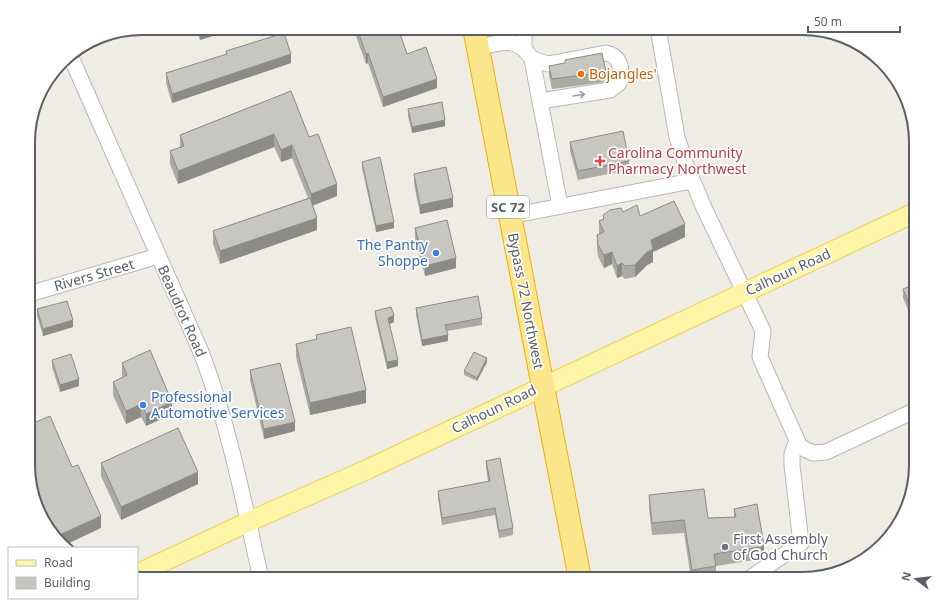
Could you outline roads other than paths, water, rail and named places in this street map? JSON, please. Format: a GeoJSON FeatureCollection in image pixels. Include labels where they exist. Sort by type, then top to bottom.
{"type":"FeatureCollection","features":[{"type":"Feature","properties":{"kind":"highway","name":"Bypass 72 Northwest"},"geometry":{"type":"LineString","coordinates":[[476,38],[542,386]]}},
{"type":"Feature","properties":{"kind":"highway","name":"SC 72"},"geometry":{"type":"LineString","coordinates":[[542,386],[579,572]]}},
{"type":"Feature","properties":{"kind":"main road","name":"Calhoun Road"},"geometry":{"type":"LineString","coordinates":[[141,572],[248,522],[366,470],[542,386],[909,215]]}},
{"type":"Feature","properties":{"kind":"street"},"geometry":{"type":"LineString","coordinates":[[526,35],[528,53],[540,101],[560,206]]}},
{"type":"Feature","properties":{"kind":"street"},"geometry":{"type":"LineString","coordinates":[[659,35],[677,137],[692,180],[764,331],[760,357],[800,447],[813,453],[826,452],[909,413]]}},
{"type":"Feature","properties":{"kind":"street"},"geometry":{"type":"LineString","coordinates":[[476,38],[516,43],[528,53],[548,64],[606,53],[612,54],[617,59],[621,71],[619,83],[610,90],[540,101]]}},
{"type":"Feature","properties":{"kind":"street","name":"Beaudrot Road"},"geometry":{"type":"LineString","coordinates":[[73,61],[213,383],[259,572]]}},
{"type":"Feature","properties":{"kind":"street"},"geometry":{"type":"LineString","coordinates":[[510,216],[692,180]]}},
{"type":"Feature","properties":{"kind":"street","name":"Rivers Street"},"geometry":{"type":"LineString","coordinates":[[35,292],[158,256]]}},
{"type":"Feature","properties":{"kind":"street"},"geometry":{"type":"LineString","coordinates":[[759,572],[801,543],[792,465],[792,454],[797,440]]}},
{"type":"Feature","properties":{"kind":"place","name":"Bojangles'"},"geometry":{"type":"Point","coordinates":[581,74]}},
{"type":"Feature","properties":{"kind":"place","name":"Carolina Community Pharmacy Northwest"},"geometry":{"type":"Point","coordinates":[600,161]}},
{"type":"Feature","properties":{"kind":"place","name":"The Pantry Shoppe"},"geometry":{"type":"Point","coordinates":[436,253]}},
{"type":"Feature","properties":{"kind":"place","name":"Professional Automotive Services"},"geometry":{"type":"Point","coordinates":[143,405]}},
{"type":"Feature","properties":{"kind":"place","name":"First Assembly of God Church"},"geometry":{"type":"Point","coordinates":[725,547]}}]}
